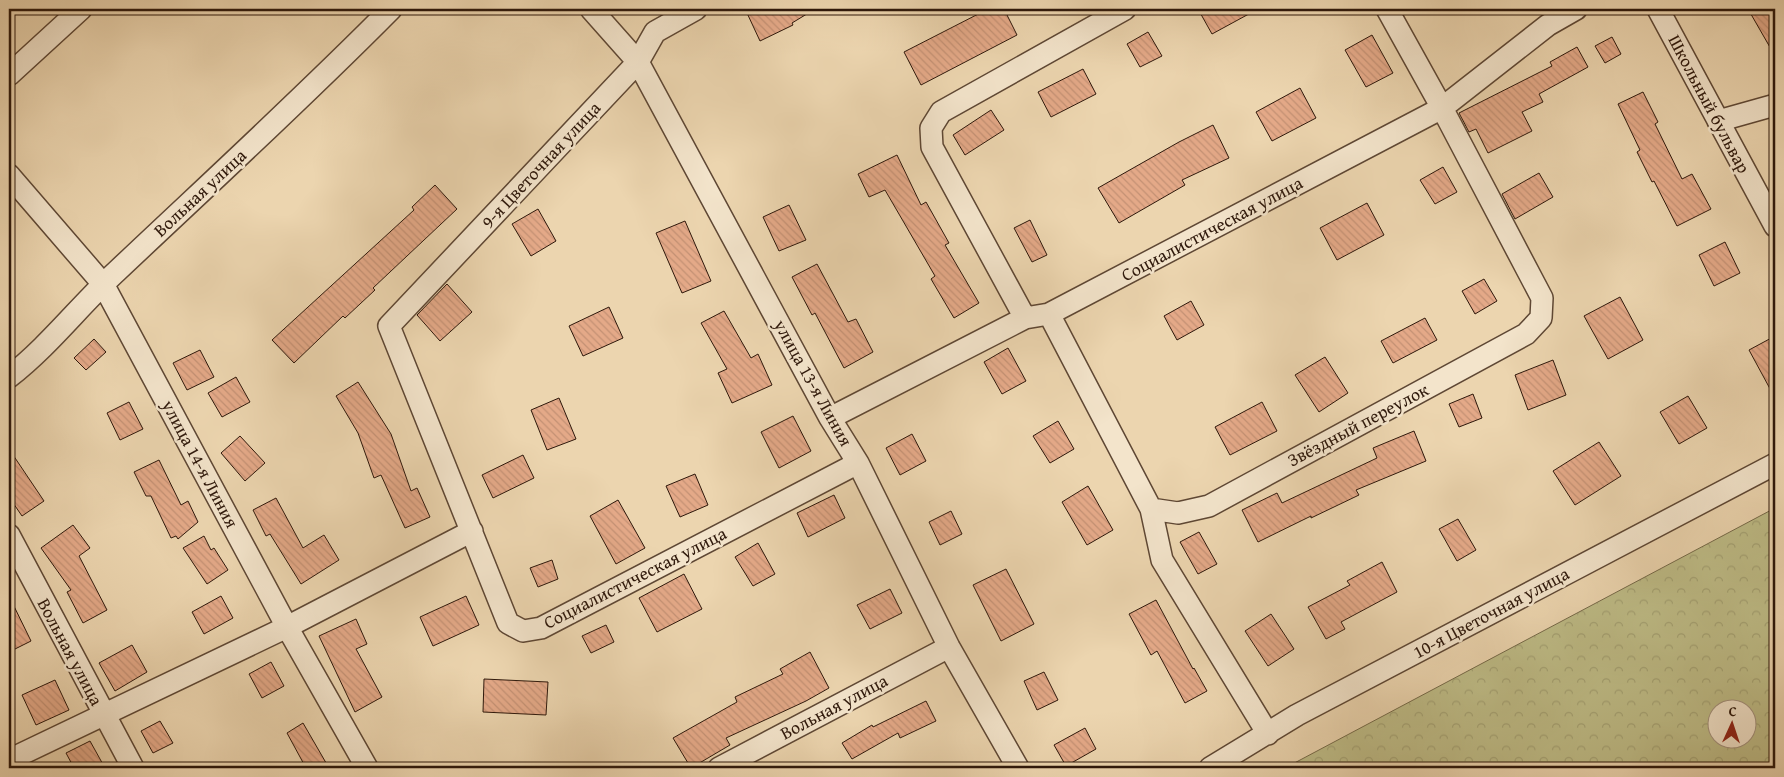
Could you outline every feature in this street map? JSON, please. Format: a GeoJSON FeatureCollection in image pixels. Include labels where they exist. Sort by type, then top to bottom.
{"type":"FeatureCollection","features":[{"type":"Feature","properties":{"kind":"lane"},"geometry":{"type":"LineString","coordinates":[[9,75],[81,9]]}},
{"type":"Feature","properties":{"kind":"lane","name":"Вольная улица"},"geometry":{"type":"LineString","coordinates":[[9,377],[30,361],[103,284],[324,76],[391,9]]}},
{"type":"Feature","properties":{"kind":"lane","name":"улица 13-я Линия"},"geometry":{"type":"LineString","coordinates":[[591,9],[638,62],[830,418],[858,463],[950,647],[1018,768]]}},
{"type":"Feature","properties":{"kind":"lane","name":"9-я Цветочная улица"},"geometry":{"type":"LineString","coordinates":[[389,326],[638,62],[655,32],[696,9]]}},
{"type":"Feature","properties":{"kind":"lane"},"geometry":{"type":"LineString","coordinates":[[1025,318],[932,147],[931,128],[941,112],[1126,9]]}},
{"type":"Feature","properties":{"kind":"lane","name":"Звёздный переулок"},"geometry":{"type":"LineString","coordinates":[[1151,509],[1178,513],[1209,506],[1526,334],[1541,318],[1542,298],[1442,108],[1387,9]]}},
{"type":"Feature","properties":{"kind":"lane","name":"Социалистическая улица"},"geometry":{"type":"LineString","coordinates":[[830,418],[1025,318],[1049,314],[1442,108],[1548,25],[1576,9]]}},
{"type":"Feature","properties":{"kind":"lane","name":"Школьный бульвар"},"geometry":{"type":"LineString","coordinates":[[1658,9],[1775,226]]}},
{"type":"Feature","properties":{"kind":"lane"},"geometry":{"type":"LineString","coordinates":[[1718,121],[1775,105]]}},
{"type":"Feature","properties":{"kind":"lane","name":"улица 14-я Линия"},"geometry":{"type":"LineString","coordinates":[[9,175],[103,284],[287,627],[367,768]]}},
{"type":"Feature","properties":{"kind":"lane"},"geometry":{"type":"LineString","coordinates":[[1049,314],[1151,509],[1162,560],[1268,734]]}},
{"type":"Feature","properties":{"kind":"lane","name":"Социалистическая улица"},"geometry":{"type":"LineString","coordinates":[[389,326],[508,623],[523,631],[541,628],[858,463]]}},
{"type":"Feature","properties":{"kind":"lane","name":"10-я Цветочная улица"},"geometry":{"type":"LineString","coordinates":[[1210,768],[1297,715],[1775,464]]}},
{"type":"Feature","properties":{"kind":"lane"},"geometry":{"type":"LineString","coordinates":[[9,760],[287,627],[472,531]]}},
{"type":"Feature","properties":{"kind":"lane","name":"Вольная улица"},"geometry":{"type":"LineString","coordinates":[[9,535],[103,714],[134,768]]}},
{"type":"Feature","properties":{"kind":"lane","name":"Вольная улица"},"geometry":{"type":"LineString","coordinates":[[719,768],[950,647]]}},
{"type":"Feature","properties":{"kind":"green space"},"geometry":{"type":"Polygon","coordinates":[[[1775,508],[1775,768],[1285,768],[1775,508]]]}},
{"type":"Feature","properties":{"kind":"building"},"geometry":{"type":"Polygon","coordinates":[[[756,9],[815,9],[792,23],[793,25],[760,41],[747,13],[756,9]]]}},
{"type":"Feature","properties":{"kind":"building"},"geometry":{"type":"Polygon","coordinates":[[[988,9],[1004,9],[1017,35],[921,85],[904,52],[988,9]]]}},
{"type":"Feature","properties":{"kind":"building"},"geometry":{"type":"Polygon","coordinates":[[[1198,9],[1258,9],[1212,34],[1198,9]]]}},
{"type":"Feature","properties":{"kind":"building"},"geometry":{"type":"Polygon","coordinates":[[[1748,9],[1775,9],[1775,56],[1748,9]]]}},
{"type":"Feature","properties":{"kind":"building"},"geometry":{"type":"Polygon","coordinates":[[[1148,32],[1162,56],[1140,67],[1127,44],[1148,32]]]}},
{"type":"Feature","properties":{"kind":"building"},"geometry":{"type":"Polygon","coordinates":[[[1372,35],[1393,73],[1366,87],[1345,50],[1372,35]]]}},
{"type":"Feature","properties":{"kind":"building"},"geometry":{"type":"Polygon","coordinates":[[[1612,37],[1621,54],[1605,63],[1595,46],[1612,37]]]}},
{"type":"Feature","properties":{"kind":"building"},"geometry":{"type":"Polygon","coordinates":[[[1577,47],[1588,67],[1539,94],[1543,102],[1522,112],[1532,131],[1488,153],[1476,129],[1469,132],[1459,113],[1552,66],[1550,62],[1577,47]]]}},
{"type":"Feature","properties":{"kind":"building"},"geometry":{"type":"Polygon","coordinates":[[[1083,69],[1096,94],[1051,117],[1038,92],[1083,69]]]}},
{"type":"Feature","properties":{"kind":"building"},"geometry":{"type":"Polygon","coordinates":[[[1300,88],[1316,118],[1272,141],[1256,112],[1300,88]]]}},
{"type":"Feature","properties":{"kind":"building"},"geometry":{"type":"Polygon","coordinates":[[[1643,92],[1658,122],[1655,124],[1682,179],[1692,174],[1711,209],[1677,226],[1637,152],[1640,150],[1618,104],[1643,92]]]}},
{"type":"Feature","properties":{"kind":"building"},"geometry":{"type":"Polygon","coordinates":[[[991,110],[1004,130],[965,155],[953,135],[991,110]]]}},
{"type":"Feature","properties":{"kind":"building"},"geometry":{"type":"Polygon","coordinates":[[[1213,125],[1229,158],[1182,180],[1185,185],[1119,223],[1098,188],[1213,125]]]}},
{"type":"Feature","properties":{"kind":"building"},"geometry":{"type":"Polygon","coordinates":[[[897,155],[921,205],[926,202],[949,243],[945,245],[979,303],[954,318],[931,279],[935,276],[885,190],[869,197],[858,174],[897,155]]]}},
{"type":"Feature","properties":{"kind":"building"},"geometry":{"type":"Polygon","coordinates":[[[1443,167],[1457,192],[1435,204],[1420,180],[1443,167]]]}},
{"type":"Feature","properties":{"kind":"building"},"geometry":{"type":"Polygon","coordinates":[[[1539,173],[1553,197],[1515,219],[1502,194],[1539,173]]]}},
{"type":"Feature","properties":{"kind":"building"},"geometry":{"type":"Polygon","coordinates":[[[435,185],[457,209],[373,288],[375,290],[345,318],[343,316],[294,363],[272,340],[414,210],[412,207],[435,185]]]}},
{"type":"Feature","properties":{"kind":"building"},"geometry":{"type":"Polygon","coordinates":[[[1367,203],[1384,235],[1337,260],[1320,228],[1367,203]]]}},
{"type":"Feature","properties":{"kind":"building"},"geometry":{"type":"Polygon","coordinates":[[[789,205],[806,240],[779,251],[763,217],[789,205]]]}},
{"type":"Feature","properties":{"kind":"building"},"geometry":{"type":"Polygon","coordinates":[[[538,209],[556,241],[531,256],[512,224],[538,209]]]}},
{"type":"Feature","properties":{"kind":"building"},"geometry":{"type":"Polygon","coordinates":[[[1030,220],[1047,255],[1032,262],[1014,228],[1030,220]]]}},
{"type":"Feature","properties":{"kind":"building"},"geometry":{"type":"Polygon","coordinates":[[[685,221],[711,281],[682,293],[656,233],[685,221]]]}},
{"type":"Feature","properties":{"kind":"building"},"geometry":{"type":"Polygon","coordinates":[[[1725,242],[1740,273],[1714,286],[1699,255],[1725,242]]]}},
{"type":"Feature","properties":{"kind":"building"},"geometry":{"type":"Polygon","coordinates":[[[817,264],[848,322],[856,319],[873,352],[844,368],[815,313],[812,315],[792,277],[817,264]]]}},
{"type":"Feature","properties":{"kind":"building"},"geometry":{"type":"Polygon","coordinates":[[[1484,279],[1497,301],[1475,314],[1462,291],[1484,279]]]}},
{"type":"Feature","properties":{"kind":"building"},"geometry":{"type":"Polygon","coordinates":[[[447,284],[472,312],[440,341],[417,315],[447,284]]]}},
{"type":"Feature","properties":{"kind":"building"},"geometry":{"type":"Polygon","coordinates":[[[1620,297],[1643,340],[1608,359],[1584,316],[1620,297]]]}},
{"type":"Feature","properties":{"kind":"building"},"geometry":{"type":"Polygon","coordinates":[[[1191,301],[1204,325],[1177,340],[1164,316],[1191,301]]]}},
{"type":"Feature","properties":{"kind":"building"},"geometry":{"type":"Polygon","coordinates":[[[609,307],[623,338],[583,356],[569,326],[609,307]]]}},
{"type":"Feature","properties":{"kind":"building"},"geometry":{"type":"Polygon","coordinates":[[[724,311],[751,358],[758,354],[772,385],[732,403],[718,373],[727,369],[701,323],[724,311]]]}},
{"type":"Feature","properties":{"kind":"building"},"geometry":{"type":"Polygon","coordinates":[[[1425,318],[1437,340],[1393,363],[1381,341],[1425,318]]]}},
{"type":"Feature","properties":{"kind":"building"},"geometry":{"type":"Polygon","coordinates":[[[1775,336],[1775,398],[1749,350],[1775,336]]]}},
{"type":"Feature","properties":{"kind":"building"},"geometry":{"type":"Polygon","coordinates":[[[94,339],[106,352],[86,370],[74,358],[94,339]]]}},
{"type":"Feature","properties":{"kind":"building"},"geometry":{"type":"Polygon","coordinates":[[[1008,348],[1026,381],[1002,394],[984,362],[1008,348]]]}},
{"type":"Feature","properties":{"kind":"building"},"geometry":{"type":"Polygon","coordinates":[[[200,350],[214,377],[187,390],[173,363],[200,350]]]}},
{"type":"Feature","properties":{"kind":"building"},"geometry":{"type":"Polygon","coordinates":[[[1325,357],[1348,393],[1319,412],[1295,375],[1325,357]]]}},
{"type":"Feature","properties":{"kind":"building"},"geometry":{"type":"Polygon","coordinates":[[[1553,360],[1566,395],[1528,410],[1515,375],[1553,360]]]}},
{"type":"Feature","properties":{"kind":"building"},"geometry":{"type":"Polygon","coordinates":[[[236,377],[250,402],[222,417],[208,393],[236,377]]]}},
{"type":"Feature","properties":{"kind":"building"},"geometry":{"type":"Polygon","coordinates":[[[358,382],[391,434],[411,491],[417,488],[430,517],[405,528],[381,475],[374,478],[358,433],[336,396],[358,382]]]}},
{"type":"Feature","properties":{"kind":"building"},"geometry":{"type":"Polygon","coordinates":[[[1473,394],[1482,418],[1459,427],[1449,404],[1473,394]]]}},
{"type":"Feature","properties":{"kind":"building"},"geometry":{"type":"Polygon","coordinates":[[[1688,396],[1707,428],[1679,444],[1660,412],[1688,396]]]}},
{"type":"Feature","properties":{"kind":"building"},"geometry":{"type":"Polygon","coordinates":[[[559,398],[576,439],[547,450],[531,410],[559,398]]]}},
{"type":"Feature","properties":{"kind":"building"},"geometry":{"type":"Polygon","coordinates":[[[129,402],[143,429],[120,440],[107,413],[129,402]]]}},
{"type":"Feature","properties":{"kind":"building"},"geometry":{"type":"Polygon","coordinates":[[[1262,402],[1277,431],[1230,455],[1215,427],[1262,402]]]}},
{"type":"Feature","properties":{"kind":"building"},"geometry":{"type":"Polygon","coordinates":[[[793,416],[811,451],[779,468],[761,432],[793,416]]]}},
{"type":"Feature","properties":{"kind":"building"},"geometry":{"type":"Polygon","coordinates":[[[1058,421],[1074,449],[1050,463],[1033,436],[1058,421]]]}},
{"type":"Feature","properties":{"kind":"building"},"geometry":{"type":"Polygon","coordinates":[[[1414,431],[1426,461],[1356,490],[1359,495],[1258,542],[1242,510],[1277,493],[1282,503],[1377,458],[1373,448],[1414,431]]]}},
{"type":"Feature","properties":{"kind":"building"},"geometry":{"type":"Polygon","coordinates":[[[912,434],[926,461],[900,475],[886,448],[912,434]]]}},
{"type":"Feature","properties":{"kind":"building"},"geometry":{"type":"Polygon","coordinates":[[[240,436],[265,463],[245,481],[221,453],[240,436]]]}},
{"type":"Feature","properties":{"kind":"building"},"geometry":{"type":"Polygon","coordinates":[[[1599,442],[1621,476],[1575,505],[1553,471],[1599,442]]]}},
{"type":"Feature","properties":{"kind":"building"},"geometry":{"type":"Polygon","coordinates":[[[9,449],[44,501],[22,516],[9,497],[9,449]]]}},
{"type":"Feature","properties":{"kind":"building"},"geometry":{"type":"Polygon","coordinates":[[[523,455],[534,478],[493,498],[482,475],[523,455]]]}},
{"type":"Feature","properties":{"kind":"building"},"geometry":{"type":"Polygon","coordinates":[[[159,460],[181,505],[188,501],[198,522],[178,539],[176,536],[171,538],[151,496],[146,496],[134,472],[159,460]]]}},
{"type":"Feature","properties":{"kind":"building"},"geometry":{"type":"Polygon","coordinates":[[[695,474],[708,505],[680,517],[666,486],[695,474]]]}},
{"type":"Feature","properties":{"kind":"building"},"geometry":{"type":"Polygon","coordinates":[[[1088,486],[1113,530],[1087,545],[1062,502],[1088,486]]]}},
{"type":"Feature","properties":{"kind":"building"},"geometry":{"type":"Polygon","coordinates":[[[834,495],[845,518],[808,537],[797,513],[834,495]]]}},
{"type":"Feature","properties":{"kind":"building"},"geometry":{"type":"Polygon","coordinates":[[[276,498],[303,548],[324,535],[339,560],[301,584],[270,534],[266,536],[253,510],[276,498]]]}},
{"type":"Feature","properties":{"kind":"building"},"geometry":{"type":"Polygon","coordinates":[[[618,500],[645,548],[616,564],[590,516],[618,500]]]}},
{"type":"Feature","properties":{"kind":"building"},"geometry":{"type":"Polygon","coordinates":[[[951,511],[962,534],[940,545],[929,522],[951,511]]]}},
{"type":"Feature","properties":{"kind":"building"},"geometry":{"type":"Polygon","coordinates":[[[1458,519],[1476,550],[1457,561],[1439,529],[1458,519]]]}},
{"type":"Feature","properties":{"kind":"building"},"geometry":{"type":"Polygon","coordinates":[[[73,525],[90,548],[79,556],[107,610],[83,623],[67,592],[71,590],[41,548],[73,525]]]}},
{"type":"Feature","properties":{"kind":"building"},"geometry":{"type":"Polygon","coordinates":[[[1199,532],[1217,564],[1198,574],[1180,542],[1199,532]]]}},
{"type":"Feature","properties":{"kind":"building"},"geometry":{"type":"Polygon","coordinates":[[[204,536],[211,550],[214,548],[228,570],[207,584],[183,548],[204,536]]]}},
{"type":"Feature","properties":{"kind":"building"},"geometry":{"type":"Polygon","coordinates":[[[758,543],[775,574],[753,586],[735,557],[758,543]]]}},
{"type":"Feature","properties":{"kind":"building"},"geometry":{"type":"Polygon","coordinates":[[[552,560],[558,579],[538,587],[530,568],[552,560]]]}},
{"type":"Feature","properties":{"kind":"building"},"geometry":{"type":"Polygon","coordinates":[[[1382,562],[1397,592],[1341,622],[1345,629],[1326,639],[1308,607],[1350,585],[1347,581],[1382,562]]]}},
{"type":"Feature","properties":{"kind":"building"},"geometry":{"type":"Polygon","coordinates":[[[1006,569],[1034,624],[1001,641],[973,585],[1006,569]]]}},
{"type":"Feature","properties":{"kind":"building"},"geometry":{"type":"Polygon","coordinates":[[[684,574],[702,609],[657,632],[639,598],[684,574]]]}},
{"type":"Feature","properties":{"kind":"building"},"geometry":{"type":"Polygon","coordinates":[[[890,589],[902,613],[870,629],[857,605],[890,589]]]}},
{"type":"Feature","properties":{"kind":"building"},"geometry":{"type":"Polygon","coordinates":[[[9,596],[31,641],[9,652],[9,596]]]}},
{"type":"Feature","properties":{"kind":"building"},"geometry":{"type":"Polygon","coordinates":[[[221,596],[233,618],[204,634],[192,612],[221,596]]]}},
{"type":"Feature","properties":{"kind":"building"},"geometry":{"type":"Polygon","coordinates":[[[466,596],[479,625],[433,646],[420,617],[466,596]]]}},
{"type":"Feature","properties":{"kind":"building"},"geometry":{"type":"Polygon","coordinates":[[[1156,600],[1207,691],[1185,703],[1157,651],[1151,655],[1129,614],[1156,600]]]}},
{"type":"Feature","properties":{"kind":"building"},"geometry":{"type":"Polygon","coordinates":[[[1271,614],[1294,649],[1268,666],[1245,631],[1271,614]]]}},
{"type":"Feature","properties":{"kind":"building"},"geometry":{"type":"Polygon","coordinates":[[[356,619],[367,644],[356,649],[382,697],[355,712],[319,636],[356,619]]]}},
{"type":"Feature","properties":{"kind":"building"},"geometry":{"type":"Polygon","coordinates":[[[606,625],[614,642],[591,653],[582,636],[606,625]]]}},
{"type":"Feature","properties":{"kind":"building"},"geometry":{"type":"Polygon","coordinates":[[[132,645],[147,672],[115,691],[99,663],[132,645]]]}},
{"type":"Feature","properties":{"kind":"building"},"geometry":{"type":"Polygon","coordinates":[[[810,652],[829,688],[806,701],[726,738],[730,745],[691,768],[673,738],[737,702],[735,697],[783,674],[780,669],[810,652]]]}},
{"type":"Feature","properties":{"kind":"building"},"geometry":{"type":"Polygon","coordinates":[[[271,662],[284,686],[262,698],[249,674],[271,662]]]}},
{"type":"Feature","properties":{"kind":"building"},"geometry":{"type":"Polygon","coordinates":[[[1044,672],[1058,700],[1037,710],[1024,681],[1044,672]]]}},
{"type":"Feature","properties":{"kind":"building"},"geometry":{"type":"Polygon","coordinates":[[[484,679],[548,682],[546,715],[483,712],[484,679]]]}},
{"type":"Feature","properties":{"kind":"building"},"geometry":{"type":"Polygon","coordinates":[[[55,680],[69,710],[36,725],[22,695],[55,680]]]}},
{"type":"Feature","properties":{"kind":"building"},"geometry":{"type":"Polygon","coordinates":[[[926,701],[936,721],[900,738],[898,733],[852,759],[842,743],[872,725],[873,727],[926,701]]]}},
{"type":"Feature","properties":{"kind":"building"},"geometry":{"type":"Polygon","coordinates":[[[160,721],[173,743],[153,753],[141,731],[160,721]]]}},
{"type":"Feature","properties":{"kind":"building"},"geometry":{"type":"Polygon","coordinates":[[[303,723],[329,768],[306,768],[287,733],[303,723]]]}},
{"type":"Feature","properties":{"kind":"building"},"geometry":{"type":"Polygon","coordinates":[[[1085,728],[1096,749],[1066,766],[1054,745],[1085,728]]]}},
{"type":"Feature","properties":{"kind":"building"},"geometry":{"type":"Polygon","coordinates":[[[90,741],[105,768],[74,768],[66,753],[90,741]]]}}]}
